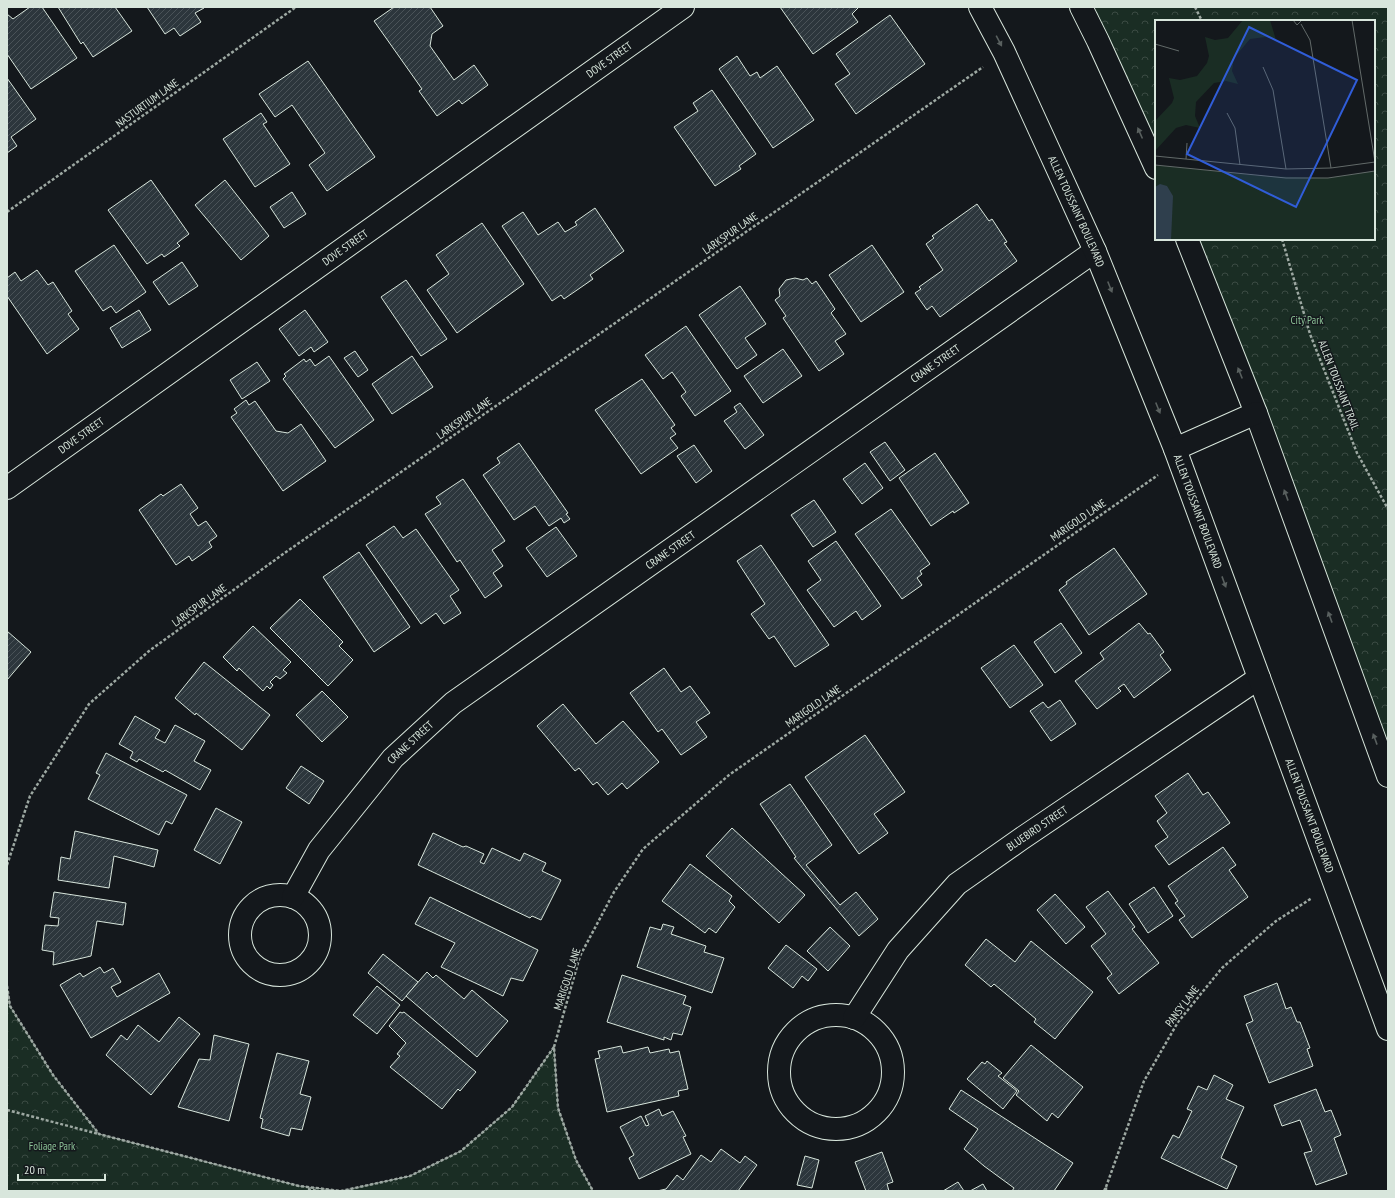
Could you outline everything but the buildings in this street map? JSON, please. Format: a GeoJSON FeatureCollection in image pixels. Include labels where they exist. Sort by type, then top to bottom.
{"type":"FeatureCollection","features":[{"type":"Feature","properties":{"kind":"street","name":"DOVE STREET"},"geometry":{"type":"LineString","coordinates":[[7,488],[682,7]]}},
{"type":"Feature","properties":{"kind":"street","name":"ALLEN TOUSSAINT BOULEVARD"},"geometry":{"type":"LineString","coordinates":[[980,7],[1004,52],[1095,251],[1177,455],[1388,1029]]}},
{"type":"Feature","properties":{"kind":"street"},"geometry":{"type":"LineString","coordinates":[[1081,7],[1155,166]]}},
{"type":"Feature","properties":{"kind":"street"},"geometry":{"type":"LineString","coordinates":[[1187,240],[1256,413],[1388,776]]}},
{"type":"Feature","properties":{"kind":"street","name":"CRANE STREET"},"geometry":{"type":"LineString","coordinates":[[293,897],[319,850],[393,758],[453,703],[1095,251]]}},
{"type":"Feature","properties":{"kind":"street"},"geometry":{"type":"LineString","coordinates":[[1177,455],[1256,413]]}},
{"type":"Feature","properties":{"kind":"street","name":"BLUEBIRD STREET"},"geometry":{"type":"LineString","coordinates":[[854,1018],[898,950],[957,884],[1259,678]]}},
{"type":"Feature","properties":{"kind":"street"},"geometry":{"type":"LineString","coordinates":[[826,1015],[845,1015],[854,1018],[863,1021],[878,1032],[889,1048],[894,1067],[892,1086],[885,1104],[872,1118],[855,1127],[836,1130],[817,1126],[800,1117],[787,1102],[780,1085],[779,1066],[784,1048],[794,1033],[809,1022],[826,1015]]}},
{"type":"Feature","properties":{"kind":"path","name":"NASTURTIUM LANE"},"geometry":{"type":"LineString","coordinates":[[7,212],[296,7]]}},
{"type":"Feature","properties":{"kind":"path"},"geometry":{"type":"LineString","coordinates":[[1195,7],[1202,20]]}},
{"type":"Feature","properties":{"kind":"path","name":"LARKSPUR LANE"},"geometry":{"type":"LineString","coordinates":[[7,865],[30,796],[89,704],[149,651],[299,543],[1004,52]]}},
{"type":"Feature","properties":{"kind":"path","name":"ALLEN TOUSSAINT TRAIL"},"geometry":{"type":"LineString","coordinates":[[1282,240],[1315,348],[1357,453],[1388,509]]}},
{"type":"Feature","properties":{"kind":"path","name":"MARIGOLD LANE"},"geometry":{"type":"LineString","coordinates":[[554,1047],[580,956],[614,892],[643,849],[729,775],[1177,455]]}},
{"type":"Feature","properties":{"kind":"path","name":"PANSY LANE"},"geometry":{"type":"LineString","coordinates":[[1105,1190],[1144,1082],[1178,1022],[1222,968],[1276,921],[1335,883]]}},
{"type":"Feature","properties":{"kind":"path"},"geometry":{"type":"LineString","coordinates":[[7,986],[10,1006],[53,1075],[99,1134]]}},
{"type":"Feature","properties":{"kind":"path"},"geometry":{"type":"LineString","coordinates":[[299,1186],[340,1191],[410,1176],[461,1151],[512,1107],[554,1047]]}},
{"type":"Feature","properties":{"kind":"path"},"geometry":{"type":"LineString","coordinates":[[554,1047],[558,1108],[576,1160],[593,1191]]}},
{"type":"Feature","properties":{"kind":"path"},"geometry":{"type":"LineString","coordinates":[[7,1110],[317,1191]]}},
{"type":"Feature","properties":{"kind":"green space","name":"City Park"},"geometry":{"type":"Polygon","coordinates":[[[1081,7],[1388,7],[1388,776],[1187,240],[1375,240],[1375,20],[1155,20],[1155,166],[1081,7]]]}},
{"type":"Feature","properties":{"kind":"green space","name":"Foliage Park"},"geometry":{"type":"Polygon","coordinates":[[[7,986],[10,1006],[53,1075],[99,1134],[299,1186],[341,1191],[7,1191],[7,986]]]}},
{"type":"Feature","properties":{"kind":"green space"},"geometry":{"type":"Polygon","coordinates":[[[554,1047],[558,1108],[576,1160],[593,1191],[341,1191],[410,1176],[461,1151],[512,1107],[554,1047]]]}}]}
